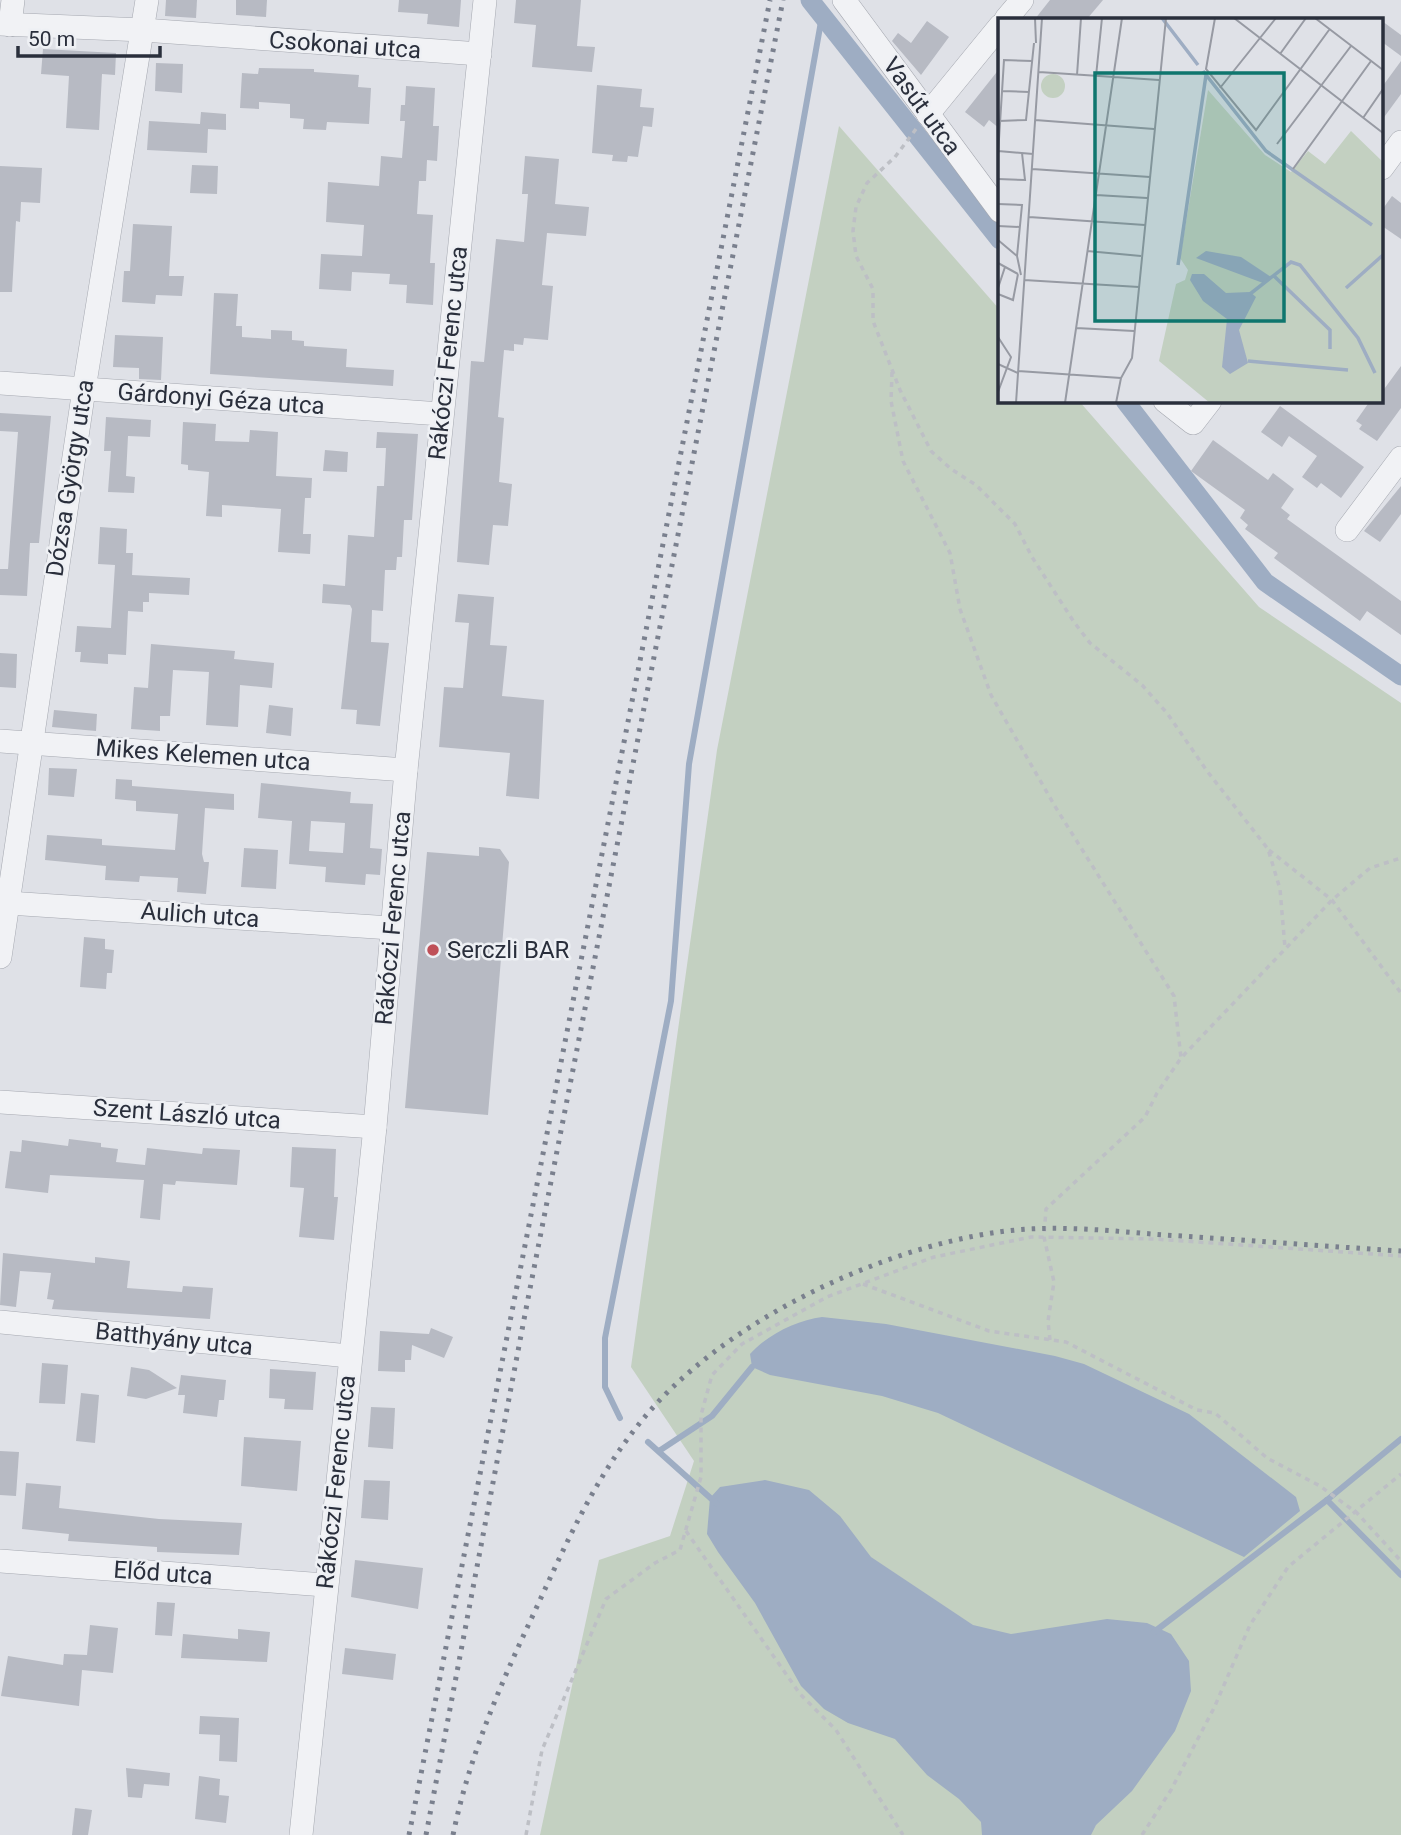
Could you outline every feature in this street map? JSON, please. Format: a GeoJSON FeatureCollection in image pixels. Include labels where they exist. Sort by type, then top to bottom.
{"type":"FeatureCollection","features":[{"type":"Feature","properties":{"kind":"street"},"geometry":{"type":"LineString","coordinates":[[5,24],[13,0]]}},
{"type":"Feature","properties":{"kind":"street","name":"Dózsa György utca"},"geometry":{"type":"LineString","coordinates":[[0,957],[84,389],[147,0]]}},
{"type":"Feature","properties":{"kind":"street","name":"Rákóczi Ferenc utca"},"geometry":{"type":"LineString","coordinates":[[301,1835],[325,1585],[375,1127],[406,770],[485,0]]}},
{"type":"Feature","properties":{"kind":"street","name":"Vasút utca"},"geometry":{"type":"LineString","coordinates":[[844,0],[998,208]]}},
{"type":"Feature","properties":{"kind":"street"},"geometry":{"type":"LineString","coordinates":[[1007,18],[1022,0]]}},
{"type":"Feature","properties":{"kind":"street","name":"Csokonai utca"},"geometry":{"type":"LineString","coordinates":[[5,24],[143,30],[480,54]]}},
{"type":"Feature","properties":{"kind":"street"},"geometry":{"type":"LineString","coordinates":[[928,114],[998,28]]}},
{"type":"Feature","properties":{"kind":"street"},"geometry":{"type":"LineString","coordinates":[[1384,165],[1401,142]]}},
{"type":"Feature","properties":{"kind":"street","name":"Gárdonyi Géza utca"},"geometry":{"type":"LineString","coordinates":[[0,383],[441,414]]}},
{"type":"Feature","properties":{"kind":"street"},"geometry":{"type":"LineString","coordinates":[[1166,402],[1194,423],[1209,402]]}},
{"type":"Feature","properties":{"kind":"street"},"geometry":{"type":"LineString","coordinates":[[1347,530],[1401,458]]}},
{"type":"Feature","properties":{"kind":"street","name":"Mikes Kelemen utca"},"geometry":{"type":"LineString","coordinates":[[0,741],[406,770]]}},
{"type":"Feature","properties":{"kind":"street","name":"Aulich utca"},"geometry":{"type":"LineString","coordinates":[[8,903],[391,928]]}},
{"type":"Feature","properties":{"kind":"street","name":"Szent László utca"},"geometry":{"type":"LineString","coordinates":[[0,1102],[375,1127]]}},
{"type":"Feature","properties":{"kind":"street","name":"Batthyány utca"},"geometry":{"type":"LineString","coordinates":[[0,1322],[349,1356]]}},
{"type":"Feature","properties":{"kind":"street","name":"Előd utca"},"geometry":{"type":"LineString","coordinates":[[0,1561],[325,1585]]}},
{"type":"Feature","properties":{"kind":"path"},"geometry":{"type":"LineString","coordinates":[[928,114],[895,157],[867,183],[856,208],[853,231],[856,256],[873,289],[873,321],[900,390],[932,451],[951,469],[976,485],[1015,524],[1032,557],[1090,643],[1142,685],[1167,713],[1207,771],[1268,849],[1332,900],[1401,992]]}},
{"type":"Feature","properties":{"kind":"path"},"geometry":{"type":"LineString","coordinates":[[892,367],[891,401],[903,461],[950,552],[960,609],[991,695],[1056,808],[1174,996],[1181,1058]]}},
{"type":"Feature","properties":{"kind":"path"},"geometry":{"type":"LineString","coordinates":[[1268,849],[1280,889],[1285,948]]}},
{"type":"Feature","properties":{"kind":"path"},"geometry":{"type":"LineString","coordinates":[[1050,1340],[1048,1321],[1054,1282],[1044,1237],[1046,1209],[1145,1117],[1157,1093],[1181,1058],[1270,968],[1285,948],[1295,942],[1332,900],[1370,868],[1401,858]]}},
{"type":"Feature","properties":{"kind":"path"},"geometry":{"type":"LineString","coordinates":[[526,1835],[542,1750],[606,1599],[654,1563],[680,1550],[701,1477],[701,1415],[712,1376],[742,1343],[783,1318],[862,1284],[934,1258],[1031,1237],[1154,1240],[1401,1256]]}},
{"type":"Feature","properties":{"kind":"path"},"geometry":{"type":"LineString","coordinates":[[862,1284],[989,1331],[1066,1342],[1197,1410],[1215,1413],[1267,1458],[1326,1490],[1357,1513],[1401,1561]]}},
{"type":"Feature","properties":{"kind":"path"},"geometry":{"type":"LineString","coordinates":[[1142,1835],[1171,1790],[1202,1732],[1258,1613],[1289,1567],[1401,1474]]}},
{"type":"Feature","properties":{"kind":"path"},"geometry":{"type":"LineString","coordinates":[[686,1531],[800,1694],[836,1730],[903,1835]]}},
{"type":"Feature","properties":{"kind":"green space"},"geometry":{"type":"Polygon","coordinates":[[[839,126],[998,308],[998,402],[1080,402],[1259,607],[1401,703],[1401,1835],[540,1835],[599,1560],[670,1536],[694,1461],[631,1367],[717,750],[839,126]]]}},
{"type":"Feature","properties":{"kind":"water"},"geometry":{"type":"Polygon","coordinates":[[[822,1317],[886,1324],[1084,1364],[1189,1414],[1296,1497],[1300,1511],[1244,1557],[938,1413],[882,1396],[770,1375],[752,1367],[750,1354],[765,1341],[793,1325],[822,1317]]]}},
{"type":"Feature","properties":{"kind":"water"},"geometry":{"type":"Polygon","coordinates":[[[765,1480],[809,1490],[840,1516],[871,1557],[973,1625],[1011,1634],[1107,1619],[1147,1623],[1171,1634],[1189,1661],[1191,1691],[1175,1731],[1132,1791],[1096,1825],[1091,1835],[982,1835],[981,1822],[959,1799],[927,1775],[895,1739],[848,1723],[824,1709],[801,1686],[755,1603],[707,1534],[710,1498],[720,1487],[765,1480]]]}},
{"type":"Feature","properties":{"kind":"building"},"geometry":{"type":"Polygon","coordinates":[[[166,0],[197,0],[196,18],[165,16],[166,0]]]}},
{"type":"Feature","properties":{"kind":"building"},"geometry":{"type":"Polygon","coordinates":[[[236,0],[267,0],[266,17],[236,15],[236,0]]]}},
{"type":"Feature","properties":{"kind":"building"},"geometry":{"type":"Polygon","coordinates":[[[399,0],[461,0],[459,27],[427,24],[428,14],[398,12],[399,0]]]}},
{"type":"Feature","properties":{"kind":"building"},"geometry":{"type":"Polygon","coordinates":[[[516,0],[581,0],[577,46],[595,47],[592,72],[532,67],[536,25],[514,23],[516,0]]]}},
{"type":"Feature","properties":{"kind":"building"},"geometry":{"type":"Polygon","coordinates":[[[1050,0],[1103,0],[1088,18],[1036,18],[1050,0]]]}},
{"type":"Feature","properties":{"kind":"building"},"geometry":{"type":"Polygon","coordinates":[[[927,21],[949,37],[921,75],[892,41],[898,33],[911,43],[927,21]]]}},
{"type":"Feature","properties":{"kind":"building"},"geometry":{"type":"Polygon","coordinates":[[[1384,22],[1401,35],[1401,56],[1384,43],[1384,22]]]}},
{"type":"Feature","properties":{"kind":"building"},"geometry":{"type":"Polygon","coordinates":[[[43,49],[116,53],[115,75],[102,74],[99,130],[66,128],[69,76],[41,74],[43,49]]]}},
{"type":"Feature","properties":{"kind":"building"},"geometry":{"type":"Polygon","coordinates":[[[1401,61],[1401,94],[1384,117],[1384,84],[1401,61]]]}},
{"type":"Feature","properties":{"kind":"building"},"geometry":{"type":"Polygon","coordinates":[[[156,63],[183,64],[182,93],[155,91],[156,63]]]}},
{"type":"Feature","properties":{"kind":"building"},"geometry":{"type":"Polygon","coordinates":[[[259,68],[314,69],[314,72],[359,75],[358,87],[371,88],[369,124],[327,122],[326,130],[303,129],[304,119],[290,118],[290,104],[259,102],[259,109],[240,108],[242,73],[258,74],[259,68]]]}},
{"type":"Feature","properties":{"kind":"building"},"geometry":{"type":"Polygon","coordinates":[[[998,71],[998,127],[989,120],[984,127],[965,112],[998,71]]]}},
{"type":"Feature","properties":{"kind":"building"},"geometry":{"type":"Polygon","coordinates":[[[597,85],[642,89],[640,107],[654,108],[652,127],[643,126],[638,157],[628,156],[627,162],[612,161],[613,155],[592,153],[597,85]]]}},
{"type":"Feature","properties":{"kind":"building"},"geometry":{"type":"Polygon","coordinates":[[[406,86],[435,88],[433,126],[439,126],[437,161],[427,160],[426,181],[419,181],[417,214],[433,215],[430,263],[435,263],[433,305],[406,303],[407,285],[389,284],[390,274],[352,272],[351,291],[319,289],[321,254],[362,256],[364,225],[326,222],[328,182],[379,186],[381,156],[402,158],[405,121],[400,121],[401,105],[405,105],[406,86]]]}},
{"type":"Feature","properties":{"kind":"building"},"geometry":{"type":"Polygon","coordinates":[[[201,112],[226,114],[226,130],[208,129],[207,153],[147,150],[149,121],[200,124],[201,112]]]}},
{"type":"Feature","properties":{"kind":"building"},"geometry":{"type":"Polygon","coordinates":[[[525,156],[559,159],[555,204],[589,207],[586,236],[547,233],[542,285],[553,286],[548,340],[524,338],[523,345],[514,344],[514,351],[504,350],[498,417],[504,418],[499,482],[512,484],[508,526],[493,525],[489,565],[457,562],[471,361],[484,362],[496,239],[524,242],[528,194],[522,194],[525,156]]]}},
{"type":"Feature","properties":{"kind":"building"},"geometry":{"type":"Polygon","coordinates":[[[192,165],[218,166],[217,194],[190,193],[192,165]]]}},
{"type":"Feature","properties":{"kind":"building"},"geometry":{"type":"Polygon","coordinates":[[[0,166],[42,168],[40,203],[21,202],[20,222],[16,221],[12,292],[0,292],[0,166]]]}},
{"type":"Feature","properties":{"kind":"building"},"geometry":{"type":"Polygon","coordinates":[[[1392,196],[1401,203],[1401,239],[1384,227],[1384,207],[1392,196]]]}},
{"type":"Feature","properties":{"kind":"building"},"geometry":{"type":"Polygon","coordinates":[[[133,224],[172,226],[169,276],[184,276],[182,296],[156,295],[155,304],[122,302],[124,271],[130,271],[133,224]]]}},
{"type":"Feature","properties":{"kind":"building"},"geometry":{"type":"Polygon","coordinates":[[[214,293],[238,294],[236,326],[242,326],[242,337],[271,339],[271,330],[292,331],[292,340],[304,341],[304,346],[347,349],[346,367],[394,370],[393,386],[210,374],[214,293]]]}},
{"type":"Feature","properties":{"kind":"building"},"geometry":{"type":"Polygon","coordinates":[[[115,335],[163,337],[161,380],[139,379],[139,368],[113,367],[115,335]]]}},
{"type":"Feature","properties":{"kind":"building"},"geometry":{"type":"Polygon","coordinates":[[[1401,366],[1401,408],[1377,441],[1359,429],[1362,425],[1356,421],[1369,402],[1384,402],[1384,389],[1401,366]]]}},
{"type":"Feature","properties":{"kind":"building"},"geometry":{"type":"Polygon","coordinates":[[[1280,406],[1364,467],[1341,498],[1321,483],[1317,488],[1302,477],[1317,456],[1289,436],[1282,447],[1261,432],[1280,406]]]}},
{"type":"Feature","properties":{"kind":"building"},"geometry":{"type":"Polygon","coordinates":[[[0,413],[51,416],[39,543],[30,543],[27,596],[0,595],[0,569],[8,569],[18,432],[0,431],[0,413]]]}},
{"type":"Feature","properties":{"kind":"building"},"geometry":{"type":"Polygon","coordinates":[[[106,417],[151,420],[150,437],[128,436],[126,476],[135,477],[134,493],[108,492],[111,451],[104,451],[106,417]]]}},
{"type":"Feature","properties":{"kind":"building"},"geometry":{"type":"Polygon","coordinates":[[[183,422],[216,424],[215,441],[249,442],[250,430],[278,432],[276,476],[312,478],[311,498],[305,498],[303,534],[311,534],[310,554],[278,552],[281,509],[222,505],[222,517],[206,516],[209,472],[188,470],[188,465],[181,464],[183,422]]]}},
{"type":"Feature","properties":{"kind":"building"},"geometry":{"type":"Polygon","coordinates":[[[377,432],[418,434],[412,520],[404,520],[402,557],[397,557],[396,570],[385,570],[383,611],[372,610],[371,642],[389,643],[380,726],[356,724],[357,710],[341,709],[352,609],[350,605],[322,603],[323,584],[345,586],[348,535],[374,537],[377,486],[384,486],[386,448],[376,448],[377,432]]]}},
{"type":"Feature","properties":{"kind":"building"},"geometry":{"type":"Polygon","coordinates":[[[1213,440],[1268,480],[1273,473],[1294,489],[1281,508],[1290,515],[1287,519],[1401,601],[1401,635],[1367,611],[1360,621],[1274,558],[1278,553],[1245,529],[1248,525],[1240,518],[1245,510],[1191,471],[1213,440]]]}},
{"type":"Feature","properties":{"kind":"building"},"geometry":{"type":"Polygon","coordinates":[[[325,450],[348,452],[347,472],[323,471],[325,450]]]}},
{"type":"Feature","properties":{"kind":"building"},"geometry":{"type":"Polygon","coordinates":[[[1401,486],[1401,514],[1380,542],[1364,531],[1401,486]]]}},
{"type":"Feature","properties":{"kind":"building"},"geometry":{"type":"Polygon","coordinates":[[[100,527],[127,529],[126,553],[133,553],[132,575],[190,578],[189,595],[149,593],[149,602],[143,602],[143,612],[128,611],[126,655],[108,654],[108,664],[80,662],[81,652],[75,652],[77,626],[111,628],[115,565],[98,564],[100,527]]]}},
{"type":"Feature","properties":{"kind":"building"},"geometry":{"type":"Polygon","coordinates":[[[458,594],[494,597],[490,645],[507,646],[502,696],[544,700],[539,799],[506,796],[510,753],[439,747],[444,687],[463,688],[469,623],[455,622],[458,594]]]}},
{"type":"Feature","properties":{"kind":"building"},"geometry":{"type":"Polygon","coordinates":[[[151,644],[235,651],[234,659],[274,663],[272,688],[240,685],[238,727],[206,725],[209,672],[173,670],[170,716],[160,716],[160,731],[131,729],[134,687],[148,688],[151,644]]]}},
{"type":"Feature","properties":{"kind":"building"},"geometry":{"type":"Polygon","coordinates":[[[0,653],[17,654],[16,688],[0,687],[0,653]]]}},
{"type":"Feature","properties":{"kind":"building"},"geometry":{"type":"Polygon","coordinates":[[[269,705],[293,708],[291,736],[266,733],[269,705]]]}},
{"type":"Feature","properties":{"kind":"building"},"geometry":{"type":"Polygon","coordinates":[[[54,710],[97,714],[96,731],[52,727],[54,710]]]}},
{"type":"Feature","properties":{"kind":"building"},"geometry":{"type":"Polygon","coordinates":[[[49,768],[77,769],[74,797],[48,795],[49,768]]]}},
{"type":"Feature","properties":{"kind":"building"},"geometry":{"type":"Polygon","coordinates":[[[116,779],[132,780],[132,786],[234,794],[234,810],[205,808],[202,854],[204,862],[209,862],[206,894],[177,892],[178,878],[140,876],[139,882],[105,880],[106,866],[45,860],[47,835],[102,839],[102,845],[175,850],[178,814],[136,811],[136,801],[115,799],[116,779]]]}},
{"type":"Feature","properties":{"kind":"building"},"geometry":{"type":"Polygon","coordinates":[[[261,783],[351,792],[350,803],[373,804],[370,848],[382,849],[380,875],[366,874],[365,885],[325,882],[326,867],[289,864],[292,821],[258,818],[261,783]],[[311,821],[309,851],[343,853],[345,823],[311,821]]]}},
{"type":"Feature","properties":{"kind":"building"},"geometry":{"type":"Polygon","coordinates":[[[479,847],[500,849],[509,862],[488,1115],[405,1108],[427,852],[479,856],[479,847]]]}},
{"type":"Feature","properties":{"kind":"building"},"geometry":{"type":"Polygon","coordinates":[[[244,848],[278,850],[276,889],[241,887],[244,848]]]}},
{"type":"Feature","properties":{"kind":"building"},"geometry":{"type":"Polygon","coordinates":[[[84,937],[105,939],[105,949],[114,950],[112,973],[107,973],[106,989],[80,987],[84,937]]]}},
{"type":"Feature","properties":{"kind":"building"},"geometry":{"type":"Polygon","coordinates":[[[69,1139],[101,1143],[101,1147],[118,1149],[116,1162],[145,1165],[147,1148],[202,1154],[203,1148],[240,1150],[237,1185],[176,1181],[175,1185],[163,1184],[160,1220],[140,1218],[144,1180],[50,1175],[48,1193],[5,1188],[10,1151],[21,1152],[22,1140],[68,1146],[69,1139]]]}},
{"type":"Feature","properties":{"kind":"building"},"geometry":{"type":"Polygon","coordinates":[[[292,1147],[336,1149],[334,1197],[338,1197],[334,1240],[299,1237],[304,1188],[290,1187],[292,1147]]]}},
{"type":"Feature","properties":{"kind":"building"},"geometry":{"type":"Polygon","coordinates":[[[3,1253],[95,1263],[95,1257],[130,1261],[127,1288],[182,1292],[183,1286],[213,1288],[210,1319],[52,1309],[54,1300],[47,1299],[51,1273],[20,1271],[16,1307],[0,1305],[3,1253]]]}},
{"type":"Feature","properties":{"kind":"building"},"geometry":{"type":"Polygon","coordinates":[[[431,1328],[453,1337],[444,1358],[412,1345],[411,1360],[405,1360],[405,1372],[378,1371],[380,1331],[429,1334],[431,1328]]]}},
{"type":"Feature","properties":{"kind":"building"},"geometry":{"type":"Polygon","coordinates":[[[42,1363],[68,1365],[65,1404],[39,1403],[42,1363]]]}},
{"type":"Feature","properties":{"kind":"building"},"geometry":{"type":"Polygon","coordinates":[[[131,1367],[149,1370],[177,1388],[146,1399],[127,1396],[131,1367]]]}},
{"type":"Feature","properties":{"kind":"building"},"geometry":{"type":"Polygon","coordinates":[[[270,1369],[316,1372],[313,1410],[284,1409],[285,1399],[269,1398],[270,1369]]]}},
{"type":"Feature","properties":{"kind":"building"},"geometry":{"type":"Polygon","coordinates":[[[181,1375],[226,1380],[224,1400],[219,1400],[217,1417],[183,1413],[185,1395],[178,1395],[181,1375]]]}},
{"type":"Feature","properties":{"kind":"building"},"geometry":{"type":"Polygon","coordinates":[[[81,1393],[99,1395],[95,1443],[76,1441],[81,1393]]]}},
{"type":"Feature","properties":{"kind":"building"},"geometry":{"type":"Polygon","coordinates":[[[371,1407],[395,1408],[393,1449],[368,1447],[371,1407]]]}},
{"type":"Feature","properties":{"kind":"building"},"geometry":{"type":"Polygon","coordinates":[[[244,1437],[301,1441],[297,1491],[241,1486],[244,1437]]]}},
{"type":"Feature","properties":{"kind":"building"},"geometry":{"type":"Polygon","coordinates":[[[0,1451],[19,1452],[16,1496],[0,1495],[0,1451]]]}},
{"type":"Feature","properties":{"kind":"building"},"geometry":{"type":"Polygon","coordinates":[[[364,1480],[390,1481],[388,1520],[361,1518],[364,1480]]]}},
{"type":"Feature","properties":{"kind":"building"},"geometry":{"type":"Polygon","coordinates":[[[26,1483],[61,1486],[59,1508],[159,1519],[242,1523],[239,1555],[157,1552],[157,1547],[68,1541],[69,1534],[22,1529],[26,1483]]]}},
{"type":"Feature","properties":{"kind":"building"},"geometry":{"type":"Polygon","coordinates":[[[355,1560],[423,1568],[418,1609],[351,1597],[355,1560]]]}},
{"type":"Feature","properties":{"kind":"building"},"geometry":{"type":"Polygon","coordinates":[[[157,1602],[175,1603],[172,1636],[155,1635],[157,1602]]]}},
{"type":"Feature","properties":{"kind":"building"},"geometry":{"type":"Polygon","coordinates":[[[90,1625],[118,1628],[113,1673],[82,1670],[79,1706],[1,1696],[8,1656],[63,1665],[64,1654],[87,1655],[90,1625]]]}},
{"type":"Feature","properties":{"kind":"building"},"geometry":{"type":"Polygon","coordinates":[[[238,1629],[270,1632],[267,1662],[181,1658],[183,1634],[238,1639],[238,1629]]]}},
{"type":"Feature","properties":{"kind":"building"},"geometry":{"type":"Polygon","coordinates":[[[345,1648],[396,1654],[393,1680],[342,1674],[345,1648]]]}},
{"type":"Feature","properties":{"kind":"building"},"geometry":{"type":"Polygon","coordinates":[[[200,1716],[239,1718],[237,1762],[219,1761],[220,1735],[199,1734],[200,1716]]]}},
{"type":"Feature","properties":{"kind":"building"},"geometry":{"type":"Polygon","coordinates":[[[126,1768],[170,1773],[169,1786],[144,1784],[142,1798],[128,1797],[126,1768]]]}},
{"type":"Feature","properties":{"kind":"building"},"geometry":{"type":"Polygon","coordinates":[[[199,1776],[220,1779],[219,1795],[229,1796],[226,1823],[195,1819],[199,1776]]]}},
{"type":"Feature","properties":{"kind":"building"},"geometry":{"type":"Polygon","coordinates":[[[75,1808],[92,1810],[88,1835],[72,1835],[75,1808]]]}},
{"type":"Feature","properties":{"kind":"waterway"},"geometry":{"type":"LineString","coordinates":[[810,0],[998,237]]}},
{"type":"Feature","properties":{"kind":"waterway"},"geometry":{"type":"LineString","coordinates":[[620,1418],[605,1387],[605,1338],[671,1001],[689,764],[822,16]]}},
{"type":"Feature","properties":{"kind":"waterway"},"geometry":{"type":"LineString","coordinates":[[1126,402],[1265,582],[1401,676]]}},
{"type":"Feature","properties":{"kind":"waterway"},"geometry":{"type":"LineString","coordinates":[[659,1451],[712,1416],[752,1367]]}},
{"type":"Feature","properties":{"kind":"waterway"},"geometry":{"type":"LineString","coordinates":[[1154,1632],[1327,1500],[1401,1439]]}},
{"type":"Feature","properties":{"kind":"waterway"},"geometry":{"type":"LineString","coordinates":[[648,1442],[716,1503]]}},
{"type":"Feature","properties":{"kind":"waterway"},"geometry":{"type":"LineString","coordinates":[[1327,1500],[1401,1575]]}},
{"type":"Feature","properties":{"kind":"railway"},"geometry":{"type":"LineString","coordinates":[[409,1835],[770,0]]}},
{"type":"Feature","properties":{"kind":"railway"},"geometry":{"type":"LineString","coordinates":[[426,1835],[526,1309],[783,0]]}},
{"type":"Feature","properties":{"kind":"railway"},"geometry":{"type":"LineString","coordinates":[[453,1835],[477,1749],[498,1694],[580,1516],[607,1468],[639,1424],[672,1388],[754,1324],[802,1297],[901,1255],[951,1241],[999,1232],[1082,1229],[1401,1251]]}},
{"type":"Feature","properties":{"kind":"place","name":"Serczli BAR"},"geometry":{"type":"Point","coordinates":[433,950]}}]}
